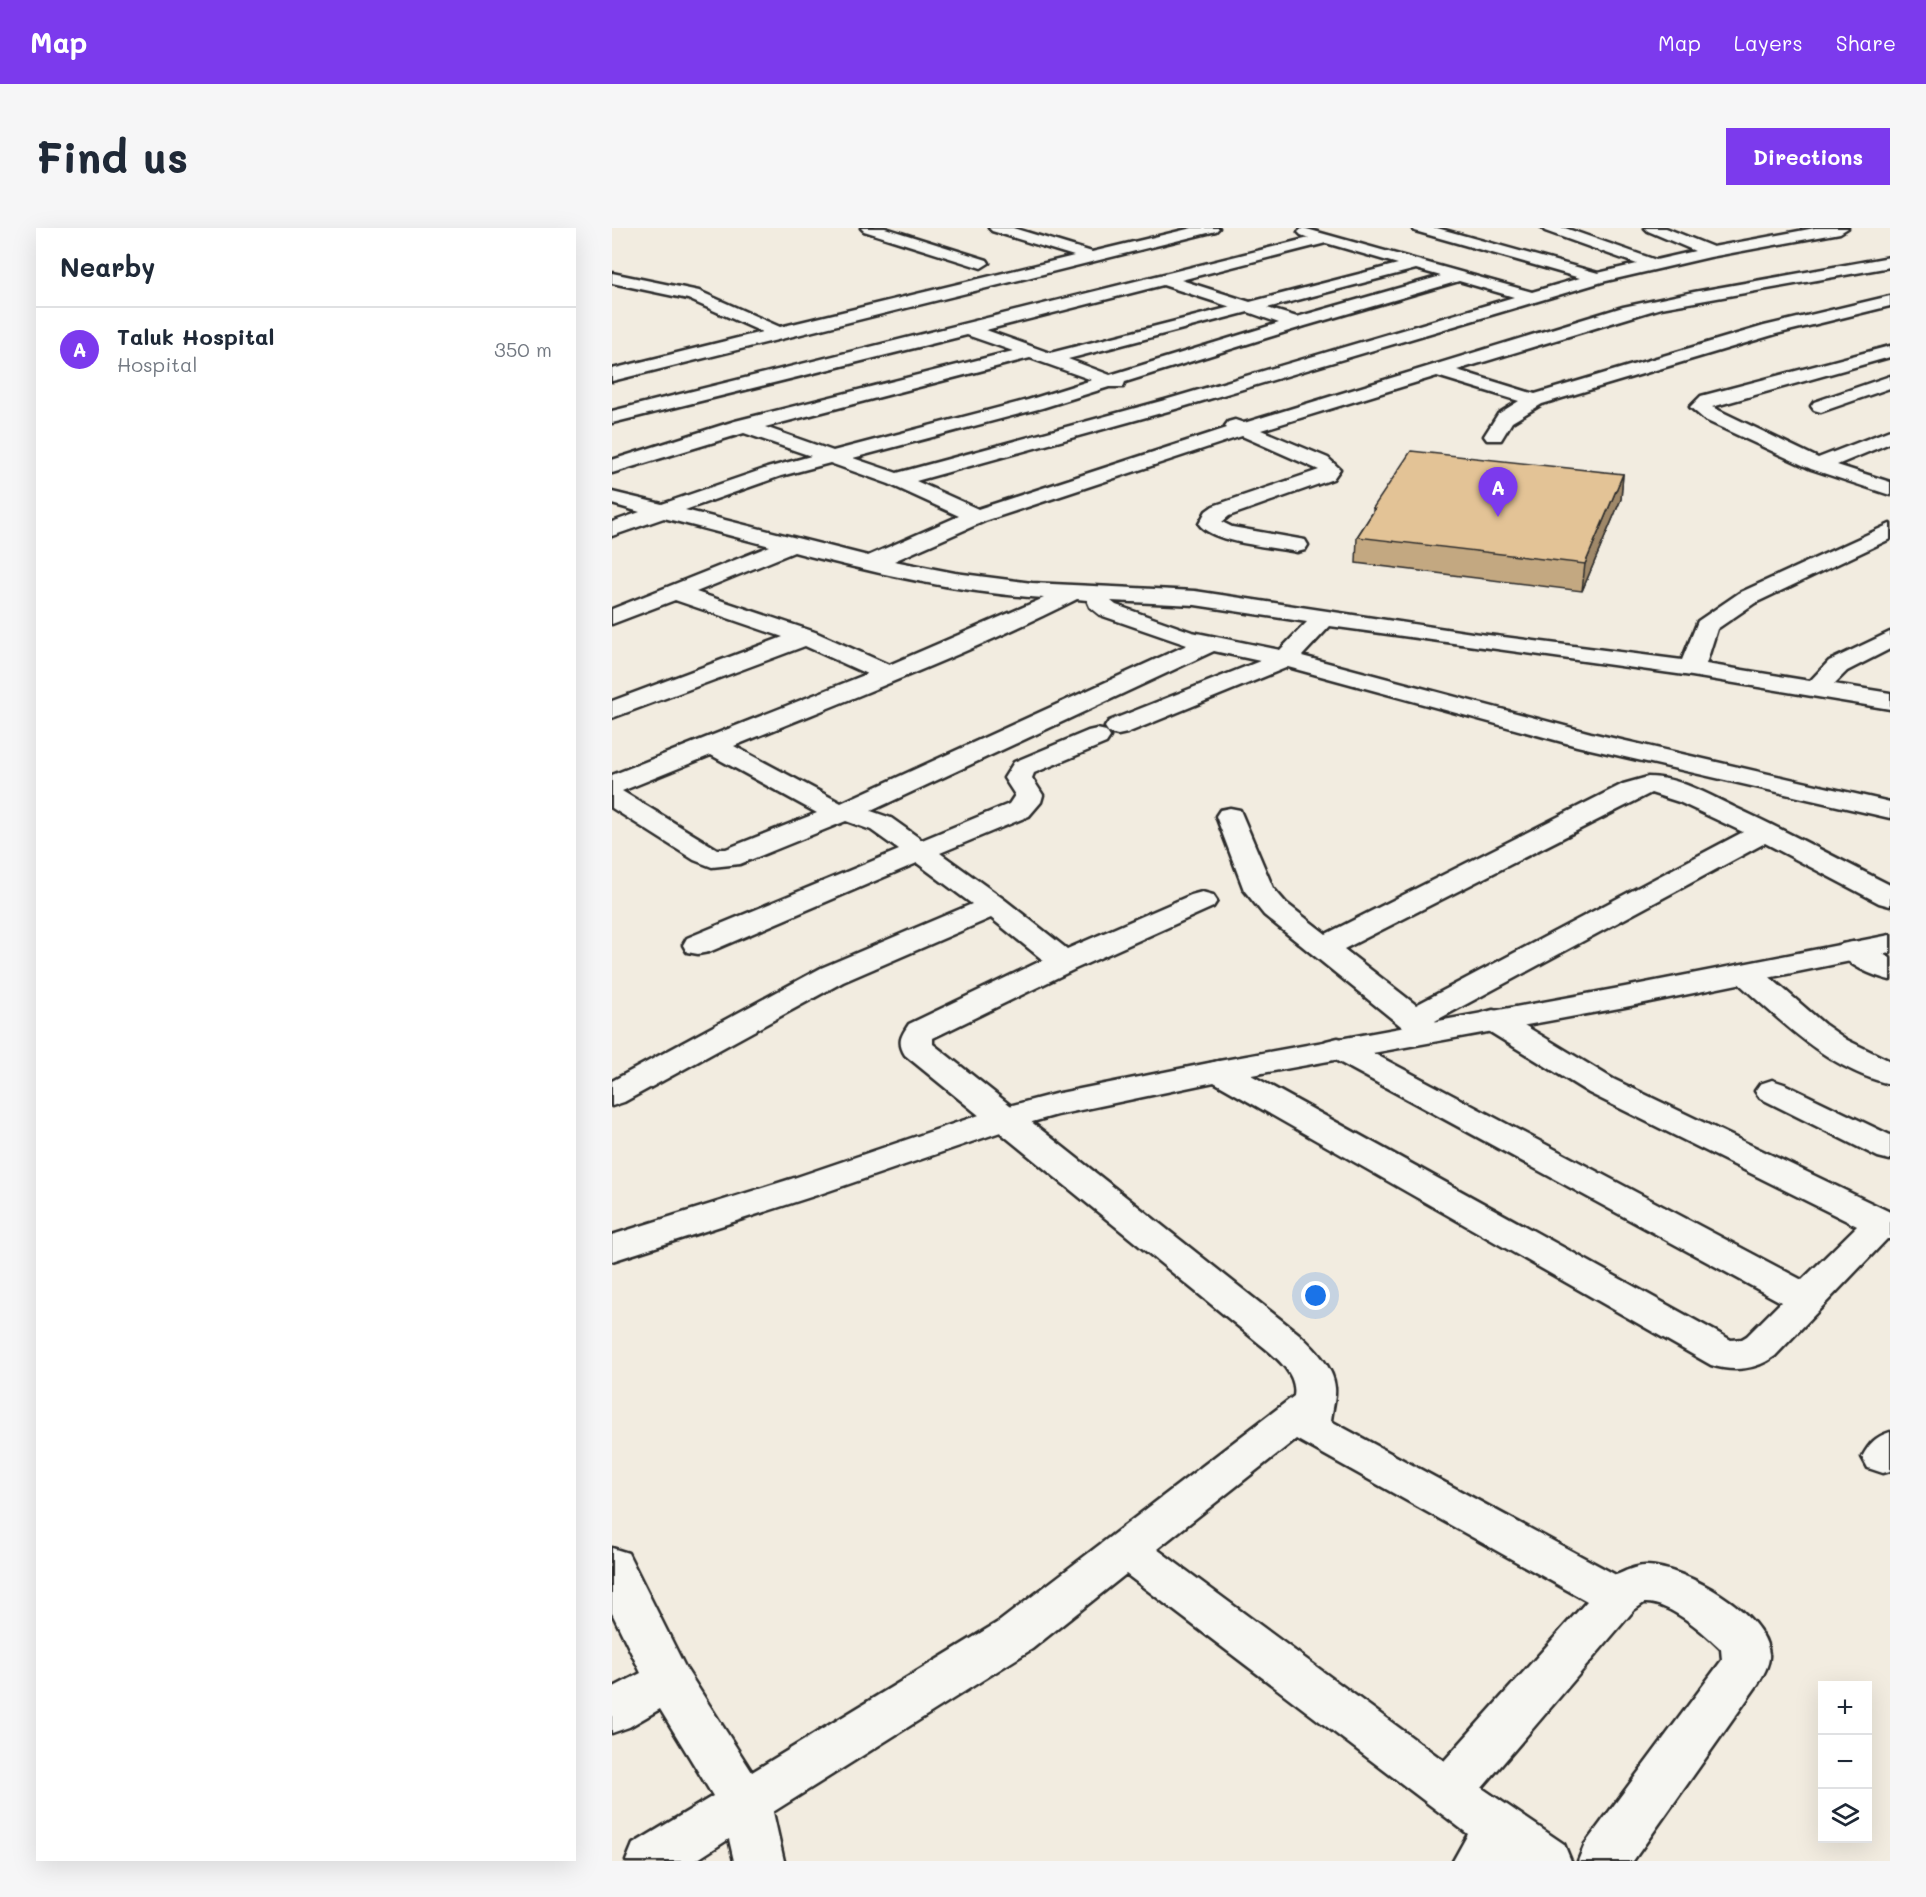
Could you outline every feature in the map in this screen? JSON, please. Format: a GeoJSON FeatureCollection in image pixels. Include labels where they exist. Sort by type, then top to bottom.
{"type":"FeatureCollection","features":[{"type":"Feature","properties":{"kind":"street"},"geometry":{"type":"LineString","coordinates":[[869,228],[981,263]]}},
{"type":"Feature","properties":{"kind":"street"},"geometry":{"type":"LineString","coordinates":[[997,228],[1535,400]]}},
{"type":"Feature","properties":{"kind":"street"},"geometry":{"type":"LineString","coordinates":[[613,374],[777,332],[902,304],[1211,228]]}},
{"type":"Feature","properties":{"kind":"street"},"geometry":{"type":"LineString","coordinates":[[1293,228],[1531,297]]}},
{"type":"Feature","properties":{"kind":"street"},"geometry":{"type":"LineString","coordinates":[[1420,228],[1599,278]]}},
{"type":"Feature","properties":{"kind":"street"},"geometry":{"type":"LineString","coordinates":[[1550,228],[1655,265]]}},
{"type":"Feature","properties":{"kind":"street"},"geometry":{"type":"LineString","coordinates":[[1653,228],[1852,309]]}},
{"type":"Feature","properties":{"kind":"street"},"geometry":{"type":"LineString","coordinates":[[1784,228],[1803,235]]}},
{"type":"Feature","properties":{"kind":"street"},"geometry":{"type":"LineString","coordinates":[[896,480],[1172,404],[1599,278],[1710,252],[1840,228]]}},
{"type":"Feature","properties":{"kind":"street"},"geometry":{"type":"LineString","coordinates":[[1136,231],[1164,239]]}},
{"type":"Feature","properties":{"kind":"street"},"geometry":{"type":"LineString","coordinates":[[612,417],[1326,238]]}},
{"type":"Feature","properties":{"kind":"street"},"geometry":{"type":"LineString","coordinates":[[869,564],[977,516],[1244,429],[1629,311],[1694,296],[1890,262]]}},
{"type":"Feature","properties":{"kind":"street"},"geometry":{"type":"LineString","coordinates":[[1052,358],[1416,264]]}},
{"type":"Feature","properties":{"kind":"street"},"geometry":{"type":"LineString","coordinates":[[612,529],[774,472],[901,437],[1035,404],[1296,323],[1460,276]]}},
{"type":"Feature","properties":{"kind":"street"},"geometry":{"type":"LineString","coordinates":[[612,278],[693,295],[777,332]]}},
{"type":"Feature","properties":{"kind":"street"},"geometry":{"type":"LineString","coordinates":[[1494,436],[1505,418],[1535,400],[1770,330],[1890,301]]}},
{"type":"Feature","properties":{"kind":"street"},"geometry":{"type":"LineString","coordinates":[[968,329],[1244,429],[1321,462],[1330,469],[1326,475],[1221,511],[1214,516],[1210,524],[1226,532],[1297,544]]}},
{"type":"Feature","properties":{"kind":"street"},"geometry":{"type":"LineString","coordinates":[[1890,351],[1702,403],[1700,407],[1703,411],[1818,465],[1890,489]]}},
{"type":"Feature","properties":{"kind":"street"},"geometry":{"type":"LineString","coordinates":[[612,467],[745,426],[1032,352]]}},
{"type":"Feature","properties":{"kind":"street"},"geometry":{"type":"LineString","coordinates":[[613,374],[745,426],[896,480],[977,516]]}},
{"type":"Feature","properties":{"kind":"street"},"geometry":{"type":"LineString","coordinates":[[1821,406],[1890,382]]}},
{"type":"Feature","properties":{"kind":"street"},"geometry":{"type":"LineString","coordinates":[[1818,465],[1890,436]]}},
{"type":"Feature","properties":{"kind":"street"},"geometry":{"type":"LineString","coordinates":[[612,498],[658,512],[869,564],[955,580],[1032,590],[1075,590],[1196,598],[1692,669],[1890,701]]}},
{"type":"Feature","properties":{"kind":"street"},"geometry":{"type":"LineString","coordinates":[[1692,669],[1706,626],[1747,598],[1890,531]]}},
{"type":"Feature","properties":{"kind":"street"},"geometry":{"type":"LineString","coordinates":[[612,617],[792,545]]}},
{"type":"Feature","properties":{"kind":"street"},"geometry":{"type":"LineString","coordinates":[[612,785],[889,674],[1031,613],[1075,590]]}},
{"type":"Feature","properties":{"kind":"street"},"geometry":{"type":"LineString","coordinates":[[674,592],[806,637],[889,674]]}},
{"type":"Feature","properties":{"kind":"street"},"geometry":{"type":"LineString","coordinates":[[1101,592],[1098,602],[1108,610],[1186,638],[1286,659],[1586,740],[1890,810]]}},
{"type":"Feature","properties":{"kind":"street"},"geometry":{"type":"LineString","coordinates":[[698,945],[1019,810],[1027,802],[1029,795],[1018,778],[1024,768],[1286,659],[1324,618]]}},
{"type":"Feature","properties":{"kind":"street"},"geometry":{"type":"LineString","coordinates":[[612,710],[806,637]]}},
{"type":"Feature","properties":{"kind":"street"},"geometry":{"type":"LineString","coordinates":[[1817,688],[1838,666],[1890,639]]}},
{"type":"Feature","properties":{"kind":"street"},"geometry":{"type":"LineString","coordinates":[[612,796],[704,855],[723,859],[741,855],[845,812],[1212,643]]}},
{"type":"Feature","properties":{"kind":"street"},"geometry":{"type":"LineString","coordinates":[[713,745],[830,809],[867,818],[880,824],[994,906],[1064,962]]}},
{"type":"Feature","properties":{"kind":"street"},"geometry":{"type":"LineString","coordinates":[[1323,948],[1634,790],[1648,785],[1659,785],[1689,796],[1765,832],[1890,897]]}},
{"type":"Feature","properties":{"kind":"street"},"geometry":{"type":"LineString","coordinates":[[1230,816],[1259,890],[1275,909],[1421,1026]]}},
{"type":"Feature","properties":{"kind":"street"},"geometry":{"type":"LineString","coordinates":[[1421,1026],[1765,832]]}},
{"type":"Feature","properties":{"kind":"street"},"geometry":{"type":"LineString","coordinates":[[1202,901],[1064,962],[921,1030],[916,1039],[917,1048],[1245,1309],[1288,1347],[1306,1365],[1316,1387],[1310,1428],[1618,1597]]}},
{"type":"Feature","properties":{"kind":"street"},"geometry":{"type":"LineString","coordinates":[[612,1095],[831,975],[994,906]]}},
{"type":"Feature","properties":{"kind":"street"},"geometry":{"type":"LineString","coordinates":[[612,1248],[804,1187],[1006,1118],[1219,1071],[1338,1048],[1421,1026],[1493,1020],[1890,944]]}},
{"type":"Feature","properties":{"kind":"street"},"geometry":{"type":"LineString","coordinates":[[1853,951],[1890,971]]}},
{"type":"Feature","properties":{"kind":"street"},"geometry":{"type":"LineString","coordinates":[[1746,973],[1812,1031],[1835,1047],[1890,1074]]}},
{"type":"Feature","properties":{"kind":"street"},"geometry":{"type":"LineString","coordinates":[[1219,1071],[1725,1355],[1751,1353],[1761,1346],[1806,1299],[1885,1225],[1601,1086],[1493,1020]]}},
{"type":"Feature","properties":{"kind":"street"},"geometry":{"type":"LineString","coordinates":[[1338,1048],[1806,1299]]}},
{"type":"Feature","properties":{"kind":"street"},"geometry":{"type":"LineString","coordinates":[[1772,1091],[1890,1149]]}},
{"type":"Feature","properties":{"kind":"street"},"geometry":{"type":"LineString","coordinates":[[651,1861],[1016,1635],[1312,1404]]}},
{"type":"Feature","properties":{"kind":"street"},"geometry":{"type":"LineString","coordinates":[[1125,1549],[1448,1792],[1490,1846],[1546,1861]]}},
{"type":"Feature","properties":{"kind":"street"},"geometry":{"type":"LineString","coordinates":[[612,1566],[668,1681],[746,1804],[759,1861]]}},
{"type":"Feature","properties":{"kind":"street"},"geometry":{"type":"LineString","coordinates":[[1448,1792],[1618,1597],[1630,1588],[1648,1584],[1679,1594],[1727,1625],[1744,1645],[1747,1660],[1743,1670],[1603,1861]]}},
{"type":"Feature","properties":{"kind":"street"},"geometry":{"type":"LineString","coordinates":[[612,1712],[668,1681]]}},
{"type":"Feature","properties":{"kind":"building"},"geometry":{"type":"Polygon","coordinates":[[[1411,451],[1623,474],[1585,564],[1357,537],[1375,509],[1373,508],[1411,451]]]}},
{"type":"Feature","properties":{"kind":"place","name":"Taluk Hospital"},"geometry":{"type":"Point","coordinates":[1498,517]}}]}
